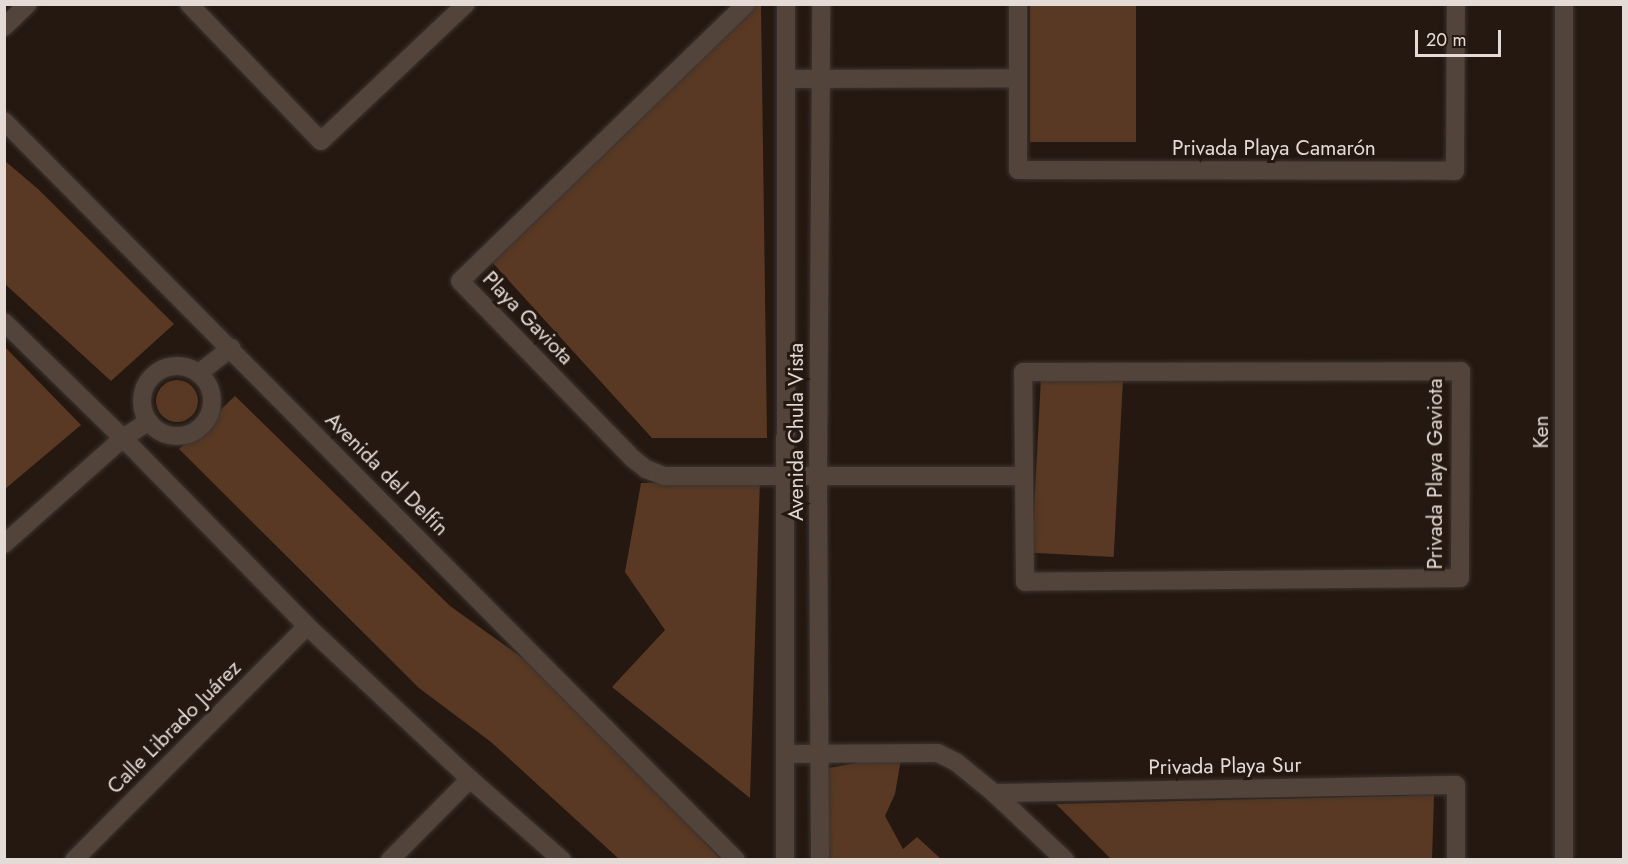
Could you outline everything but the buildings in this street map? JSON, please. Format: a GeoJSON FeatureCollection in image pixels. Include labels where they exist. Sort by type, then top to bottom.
{"type":"FeatureCollection","features":[{"type":"Feature","properties":{"kind":"street"},"geometry":{"type":"LineString","coordinates":[[4,27],[28,4]]}},
{"type":"Feature","properties":{"kind":"street"},"geometry":{"type":"LineString","coordinates":[[189,4],[321,141],[466,4]]}},
{"type":"Feature","properties":{"kind":"street","name":"Playa Gaviota"},"geometry":{"type":"LineString","coordinates":[[746,4],[460,281],[646,469],[664,476],[818,475]]}},
{"type":"Feature","properties":{"kind":"street","name":"Avenida Chula Vista"},"geometry":{"type":"LineString","coordinates":[[785,860],[786,4]]}},
{"type":"Feature","properties":{"kind":"street","name":"Avenida Chula Vista"},"geometry":{"type":"LineString","coordinates":[[820,860],[818,475],[821,4]]}},
{"type":"Feature","properties":{"kind":"street","name":"Privada Playa Camarón"},"geometry":{"type":"LineString","coordinates":[[1018,4],[1018,170],[1455,171],[1456,4]]}},
{"type":"Feature","properties":{"kind":"street","name":"Ken"},"geometry":{"type":"LineString","coordinates":[[1564,4],[1564,860]]}},
{"type":"Feature","properties":{"kind":"street"},"geometry":{"type":"LineString","coordinates":[[786,79],[1018,78]]}},
{"type":"Feature","properties":{"kind":"street","name":"Avenida del Delfín"},"geometry":{"type":"LineString","coordinates":[[4,122],[231,348],[736,860]]}},
{"type":"Feature","properties":{"kind":"street"},"geometry":{"type":"LineString","coordinates":[[4,321],[123,438],[307,626],[470,779],[562,860]]}},
{"type":"Feature","properties":{"kind":"street"},"geometry":{"type":"LineString","coordinates":[[199,373],[231,348]]}},
{"type":"Feature","properties":{"kind":"street"},"geometry":{"type":"LineString","coordinates":[[167,366],[189,367],[199,373],[212,393],[211,411],[202,426],[192,433],[168,435],[157,430],[148,422],[141,401],[148,379],[167,366]]}},
{"type":"Feature","properties":{"kind":"street","name":"Privada Playa Gaviota"},"geometry":{"type":"LineString","coordinates":[[1461,371],[1460,578],[1025,582],[1024,476],[1023,372],[1461,371]]}},
{"type":"Feature","properties":{"kind":"street"},"geometry":{"type":"LineString","coordinates":[[4,544],[123,438],[148,422]]}},
{"type":"Feature","properties":{"kind":"street"},"geometry":{"type":"LineString","coordinates":[[818,475],[1024,476]]}},
{"type":"Feature","properties":{"kind":"street","name":"Calle Librado Juárez"},"geometry":{"type":"LineString","coordinates":[[74,860],[307,626]]}},
{"type":"Feature","properties":{"kind":"street"},"geometry":{"type":"LineString","coordinates":[[785,754],[938,753],[956,762],[994,793],[1065,860]]}},
{"type":"Feature","properties":{"kind":"street"},"geometry":{"type":"LineString","coordinates":[[390,860],[470,779]]}},
{"type":"Feature","properties":{"kind":"street","name":"Privada Playa Sur"},"geometry":{"type":"LineString","coordinates":[[994,793],[1456,785],[1456,860]]}},
{"type":"Feature","properties":{"kind":"shaded area"},"geometry":{"type":"Polygon","coordinates":[[[755,5],[761,5],[767,438],[652,438],[491,261],[755,5]]]}},
{"type":"Feature","properties":{"kind":"shaded area"},"geometry":{"type":"Polygon","coordinates":[[[1030,5],[1136,5],[1136,142],[1030,142],[1030,5]]]}},
{"type":"Feature","properties":{"kind":"shaded area"},"geometry":{"type":"Polygon","coordinates":[[[5,161],[38,189],[174,324],[111,381],[5,284],[5,161]]]}},
{"type":"Feature","properties":{"kind":"shaded area"},"geometry":{"type":"Polygon","coordinates":[[[5,347],[81,425],[4,489],[5,347]]]}},
{"type":"Feature","properties":{"kind":"shaded area"},"geometry":{"type":"Polygon","coordinates":[[[1041,377],[1123,381],[1114,557],[1032,553],[1041,377]]]}},
{"type":"Feature","properties":{"kind":"shaded area"},"geometry":{"type":"Polygon","coordinates":[[[177,380],[192,386],[198,401],[192,416],[177,422],[162,416],[156,401],[162,386],[177,380]]]}},
{"type":"Feature","properties":{"kind":"shaded area"},"geometry":{"type":"Polygon","coordinates":[[[235,396],[450,606],[542,672],[721,859],[619,859],[491,742],[419,688],[179,449],[235,396]]]}},
{"type":"Feature","properties":{"kind":"shaded area"},"geometry":{"type":"Polygon","coordinates":[[[760,480],[750,798],[612,687],[665,630],[625,572],[641,483],[760,480]]]}},
{"type":"Feature","properties":{"kind":"shaded area"},"geometry":{"type":"Polygon","coordinates":[[[901,759],[895,794],[885,816],[903,849],[917,837],[941,859],[828,860],[824,804],[829,768],[861,762],[901,759]]]}},
{"type":"Feature","properties":{"kind":"shaded area"},"geometry":{"type":"Polygon","coordinates":[[[1434,795],[1432,860],[1111,859],[1056,804],[1434,795]]]}}]}
